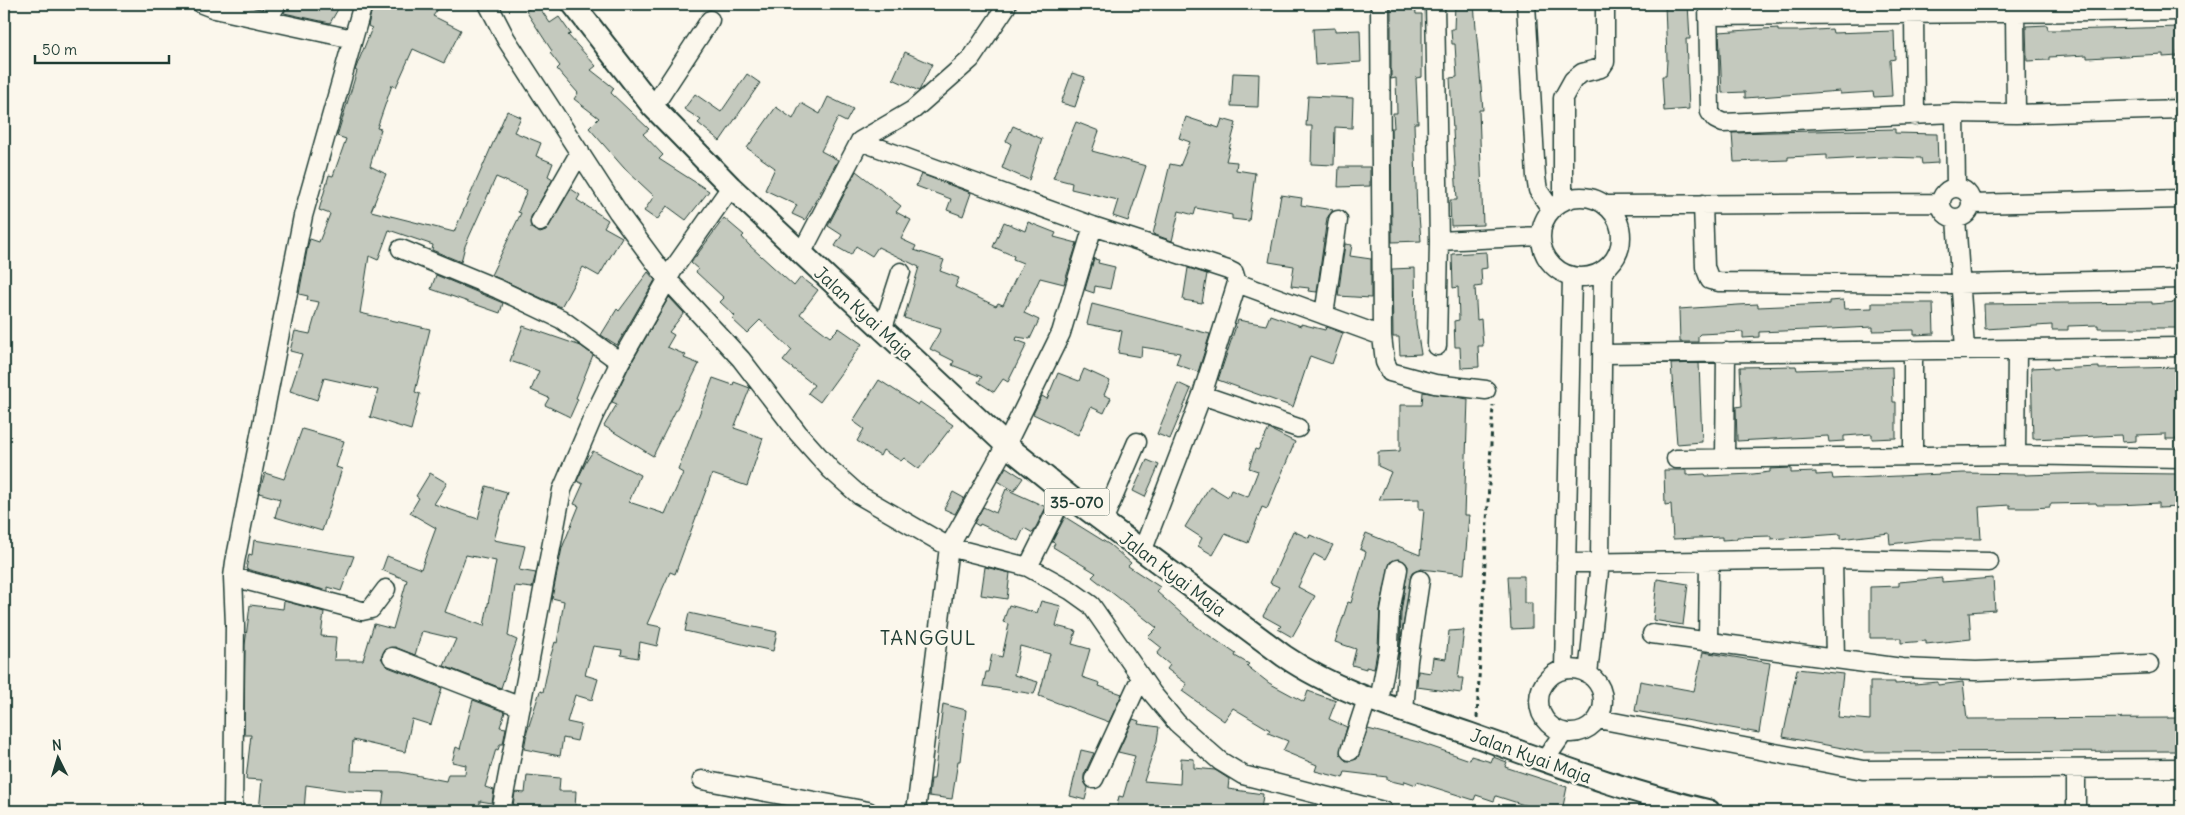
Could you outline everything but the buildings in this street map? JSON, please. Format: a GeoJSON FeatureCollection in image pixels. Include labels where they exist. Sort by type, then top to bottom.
{"type":"FeatureCollection","features":[{"type":"Feature","properties":{"kind":"main road","name":"Jalan Kyai Maja"},"geometry":{"type":"LineString","coordinates":[[580,7],[653,107],[731,187],[882,331],[1006,444],[1069,496],[1142,552],[1299,666],[1404,711],[1544,761],[1624,788],[1709,811]]}},
{"type":"Feature","properties":{"kind":"street"},"geometry":{"type":"LineString","coordinates":[[202,4],[215,9],[353,38]]}},
{"type":"Feature","properties":{"kind":"street"},"geometry":{"type":"LineString","coordinates":[[267,20],[277,4]]}},
{"type":"Feature","properties":{"kind":"street"},"geometry":{"type":"LineString","coordinates":[[233,811],[235,625],[233,577],[303,216],[363,4]]}},
{"type":"Feature","properties":{"kind":"street"},"geometry":{"type":"LineString","coordinates":[[488,4],[506,39],[618,212],[675,269],[740,359],[798,433],[831,470],[859,494],[955,534],[1032,559],[1090,605],[1152,693],[1189,735],[1220,761],[1243,775],[1383,811]]}},
{"type":"Feature","properties":{"kind":"street"},"geometry":{"type":"LineString","coordinates":[[1380,4],[1382,336],[1385,362],[1390,372],[1435,384],[1486,390]]}},
{"type":"Feature","properties":{"kind":"street"},"geometry":{"type":"LineString","coordinates":[[1436,4],[1439,241],[1437,346]]}},
{"type":"Feature","properties":{"kind":"street"},"geometry":{"type":"LineString","coordinates":[[1526,4],[1537,183],[1542,197],[1557,205]]}},
{"type":"Feature","properties":{"kind":"street"},"geometry":{"type":"LineString","coordinates":[[1557,205],[1563,98],[1573,80],[1582,73],[1601,68],[1605,62],[1606,4]]}},
{"type":"Feature","properties":{"kind":"street"},"geometry":{"type":"LineString","coordinates":[[801,254],[860,141],[913,110],[971,59],[1006,8]]}},
{"type":"Feature","properties":{"kind":"street"},"geometry":{"type":"LineString","coordinates":[[2181,12],[2115,8],[2015,13],[1914,14],[1791,10],[1708,10],[1710,112],[1715,119],[1723,123],[1955,113],[2016,114],[2181,110]]}},
{"type":"Feature","properties":{"kind":"street"},"geometry":{"type":"LineString","coordinates":[[2015,13],[2016,114]]}},
{"type":"Feature","properties":{"kind":"street"},"geometry":{"type":"LineString","coordinates":[[1914,14],[1915,116]]}},
{"type":"Feature","properties":{"kind":"street"},"geometry":{"type":"LineString","coordinates":[[653,107],[710,20]]}},
{"type":"Feature","properties":{"kind":"street"},"geometry":{"type":"LineString","coordinates":[[1955,113],[1956,188]]}},
{"type":"Feature","properties":{"kind":"street"},"geometry":{"type":"LineString","coordinates":[[860,141],[1093,226],[1234,273],[1238,283],[1202,395],[1142,552]]}},
{"type":"Feature","properties":{"kind":"street"},"geometry":{"type":"LineString","coordinates":[[540,222],[580,152]]}},
{"type":"Feature","properties":{"kind":"street"},"geometry":{"type":"LineString","coordinates":[[501,811],[562,490],[594,415],[620,362],[675,269],[731,187]]}},
{"type":"Feature","properties":{"kind":"street"},"geometry":{"type":"LineString","coordinates":[[1956,188],[1968,192],[1972,204],[1967,214],[1956,218],[1945,214],[1940,203],[1945,192],[1956,188]]}},
{"type":"Feature","properties":{"kind":"street"},"geometry":{"type":"LineString","coordinates":[[1578,196],[1593,198],[1606,205],[1616,216],[1622,238],[1614,260],[1603,270],[1588,276],[1572,276],[1560,271],[1549,262],[1542,250],[1540,236],[1543,222],[1557,205],[1578,196]]}},
{"type":"Feature","properties":{"kind":"street"},"geometry":{"type":"LineString","coordinates":[[1972,204],[2181,199]]}},
{"type":"Feature","properties":{"kind":"street"},"geometry":{"type":"LineString","coordinates":[[1606,205],[1940,203]]}},
{"type":"Feature","properties":{"kind":"street"},"geometry":{"type":"LineString","coordinates":[[1703,204],[1705,267],[1710,280],[1959,284],[2181,279]]}},
{"type":"Feature","properties":{"kind":"street"},"geometry":{"type":"LineString","coordinates":[[1956,218],[1959,284],[1965,349]]}},
{"type":"Feature","properties":{"kind":"street"},"geometry":{"type":"LineString","coordinates":[[1324,315],[1338,220]]}},
{"type":"Feature","properties":{"kind":"street"},"geometry":{"type":"LineString","coordinates":[[916,811],[955,534],[1006,444],[1061,333],[1093,226]]}},
{"type":"Feature","properties":{"kind":"street"},"geometry":{"type":"LineString","coordinates":[[1439,241],[1540,236]]}},
{"type":"Feature","properties":{"kind":"street"},"geometry":{"type":"LineString","coordinates":[[401,249],[498,289],[561,319],[620,362]]}},
{"type":"Feature","properties":{"kind":"street"},"geometry":{"type":"LineString","coordinates":[[1588,674],[1600,562],[1603,270]]}},
{"type":"Feature","properties":{"kind":"street"},"geometry":{"type":"LineString","coordinates":[[882,331],[902,272]]}},
{"type":"Feature","properties":{"kind":"street"},"geometry":{"type":"LineString","coordinates":[[1564,670],[1572,276]]}},
{"type":"Feature","properties":{"kind":"street"},"geometry":{"type":"LineString","coordinates":[[1238,283],[1382,336]]}},
{"type":"Feature","properties":{"kind":"street"},"geometry":{"type":"LineString","coordinates":[[1603,354],[2181,347]]}},
{"type":"Feature","properties":{"kind":"street"},"geometry":{"type":"LineString","coordinates":[[2016,456],[2017,349]]}},
{"type":"Feature","properties":{"kind":"street"},"geometry":{"type":"LineString","coordinates":[[1913,350],[1913,456]]}},
{"type":"Feature","properties":{"kind":"street"},"geometry":{"type":"LineString","coordinates":[[1725,458],[1726,352]]}},
{"type":"Feature","properties":{"kind":"street"},"geometry":{"type":"LineString","coordinates":[[1202,395],[1298,428]]}},
{"type":"Feature","properties":{"kind":"street"},"geometry":{"type":"LineString","coordinates":[[1103,521],[1137,442]]}},
{"type":"Feature","properties":{"kind":"street"},"geometry":{"type":"LineString","coordinates":[[1676,459],[1913,456],[2181,458]]}},
{"type":"Feature","properties":{"kind":"street"},"geometry":{"type":"LineString","coordinates":[[1032,559],[1056,511],[1069,496]]}},
{"type":"Feature","properties":{"kind":"street"},"geometry":{"type":"LineString","coordinates":[[1566,563],[1833,559],[1989,562]]}},
{"type":"Feature","properties":{"kind":"street"},"geometry":{"type":"LineString","coordinates":[[1833,559],[1835,659]]}},
{"type":"Feature","properties":{"kind":"street"},"geometry":{"type":"LineString","coordinates":[[1708,641],[1709,560]]}},
{"type":"Feature","properties":{"kind":"street"},"geometry":{"type":"LineString","coordinates":[[1350,751],[1374,699],[1390,647],[1390,612],[1398,569]]}},
{"type":"Feature","properties":{"kind":"street"},"geometry":{"type":"LineString","coordinates":[[233,577],[362,611],[371,609],[386,589]]}},
{"type":"Feature","properties":{"kind":"street"},"geometry":{"type":"LineString","coordinates":[[1404,711],[1408,661],[1420,580]]}},
{"type":"Feature","properties":{"kind":"street"},"geometry":{"type":"LineString","coordinates":[[1652,634],[1902,668],[1976,671],[2149,664]]}},
{"type":"Feature","properties":{"kind":"street"},"geometry":{"type":"LineString","coordinates":[[392,657],[520,707]]}},
{"type":"Feature","properties":{"kind":"street"},"geometry":{"type":"LineString","coordinates":[[1564,670],[1576,670],[1588,674],[1597,683],[1602,694],[1603,707],[1598,718],[1583,731],[1564,732],[1548,723],[1540,707],[1540,695],[1544,684],[1564,670]]}},
{"type":"Feature","properties":{"kind":"street"},"geometry":{"type":"LineString","coordinates":[[1094,779],[1141,677]]}},
{"type":"Feature","properties":{"kind":"street"},"geometry":{"type":"LineString","coordinates":[[1598,718],[1863,770],[2181,768]]}},
{"type":"Feature","properties":{"kind":"street"},"geometry":{"type":"LineString","coordinates":[[1544,761],[1564,732]]}},
{"type":"Feature","properties":{"kind":"street"},"geometry":{"type":"LineString","coordinates":[[2076,769],[2076,811]]}},
{"type":"Feature","properties":{"kind":"street"},"geometry":{"type":"LineString","coordinates":[[702,780],[868,811]]}},
{"type":"Feature","properties":{"kind":"path"},"geometry":{"type":"LineString","coordinates":[[1476,736],[1494,397],[1486,390]]}},
{"type":"Feature","properties":{"kind":"district","name":"TANGGUL"},"geometry":{"type":"Point","coordinates":[928,637]}}]}
